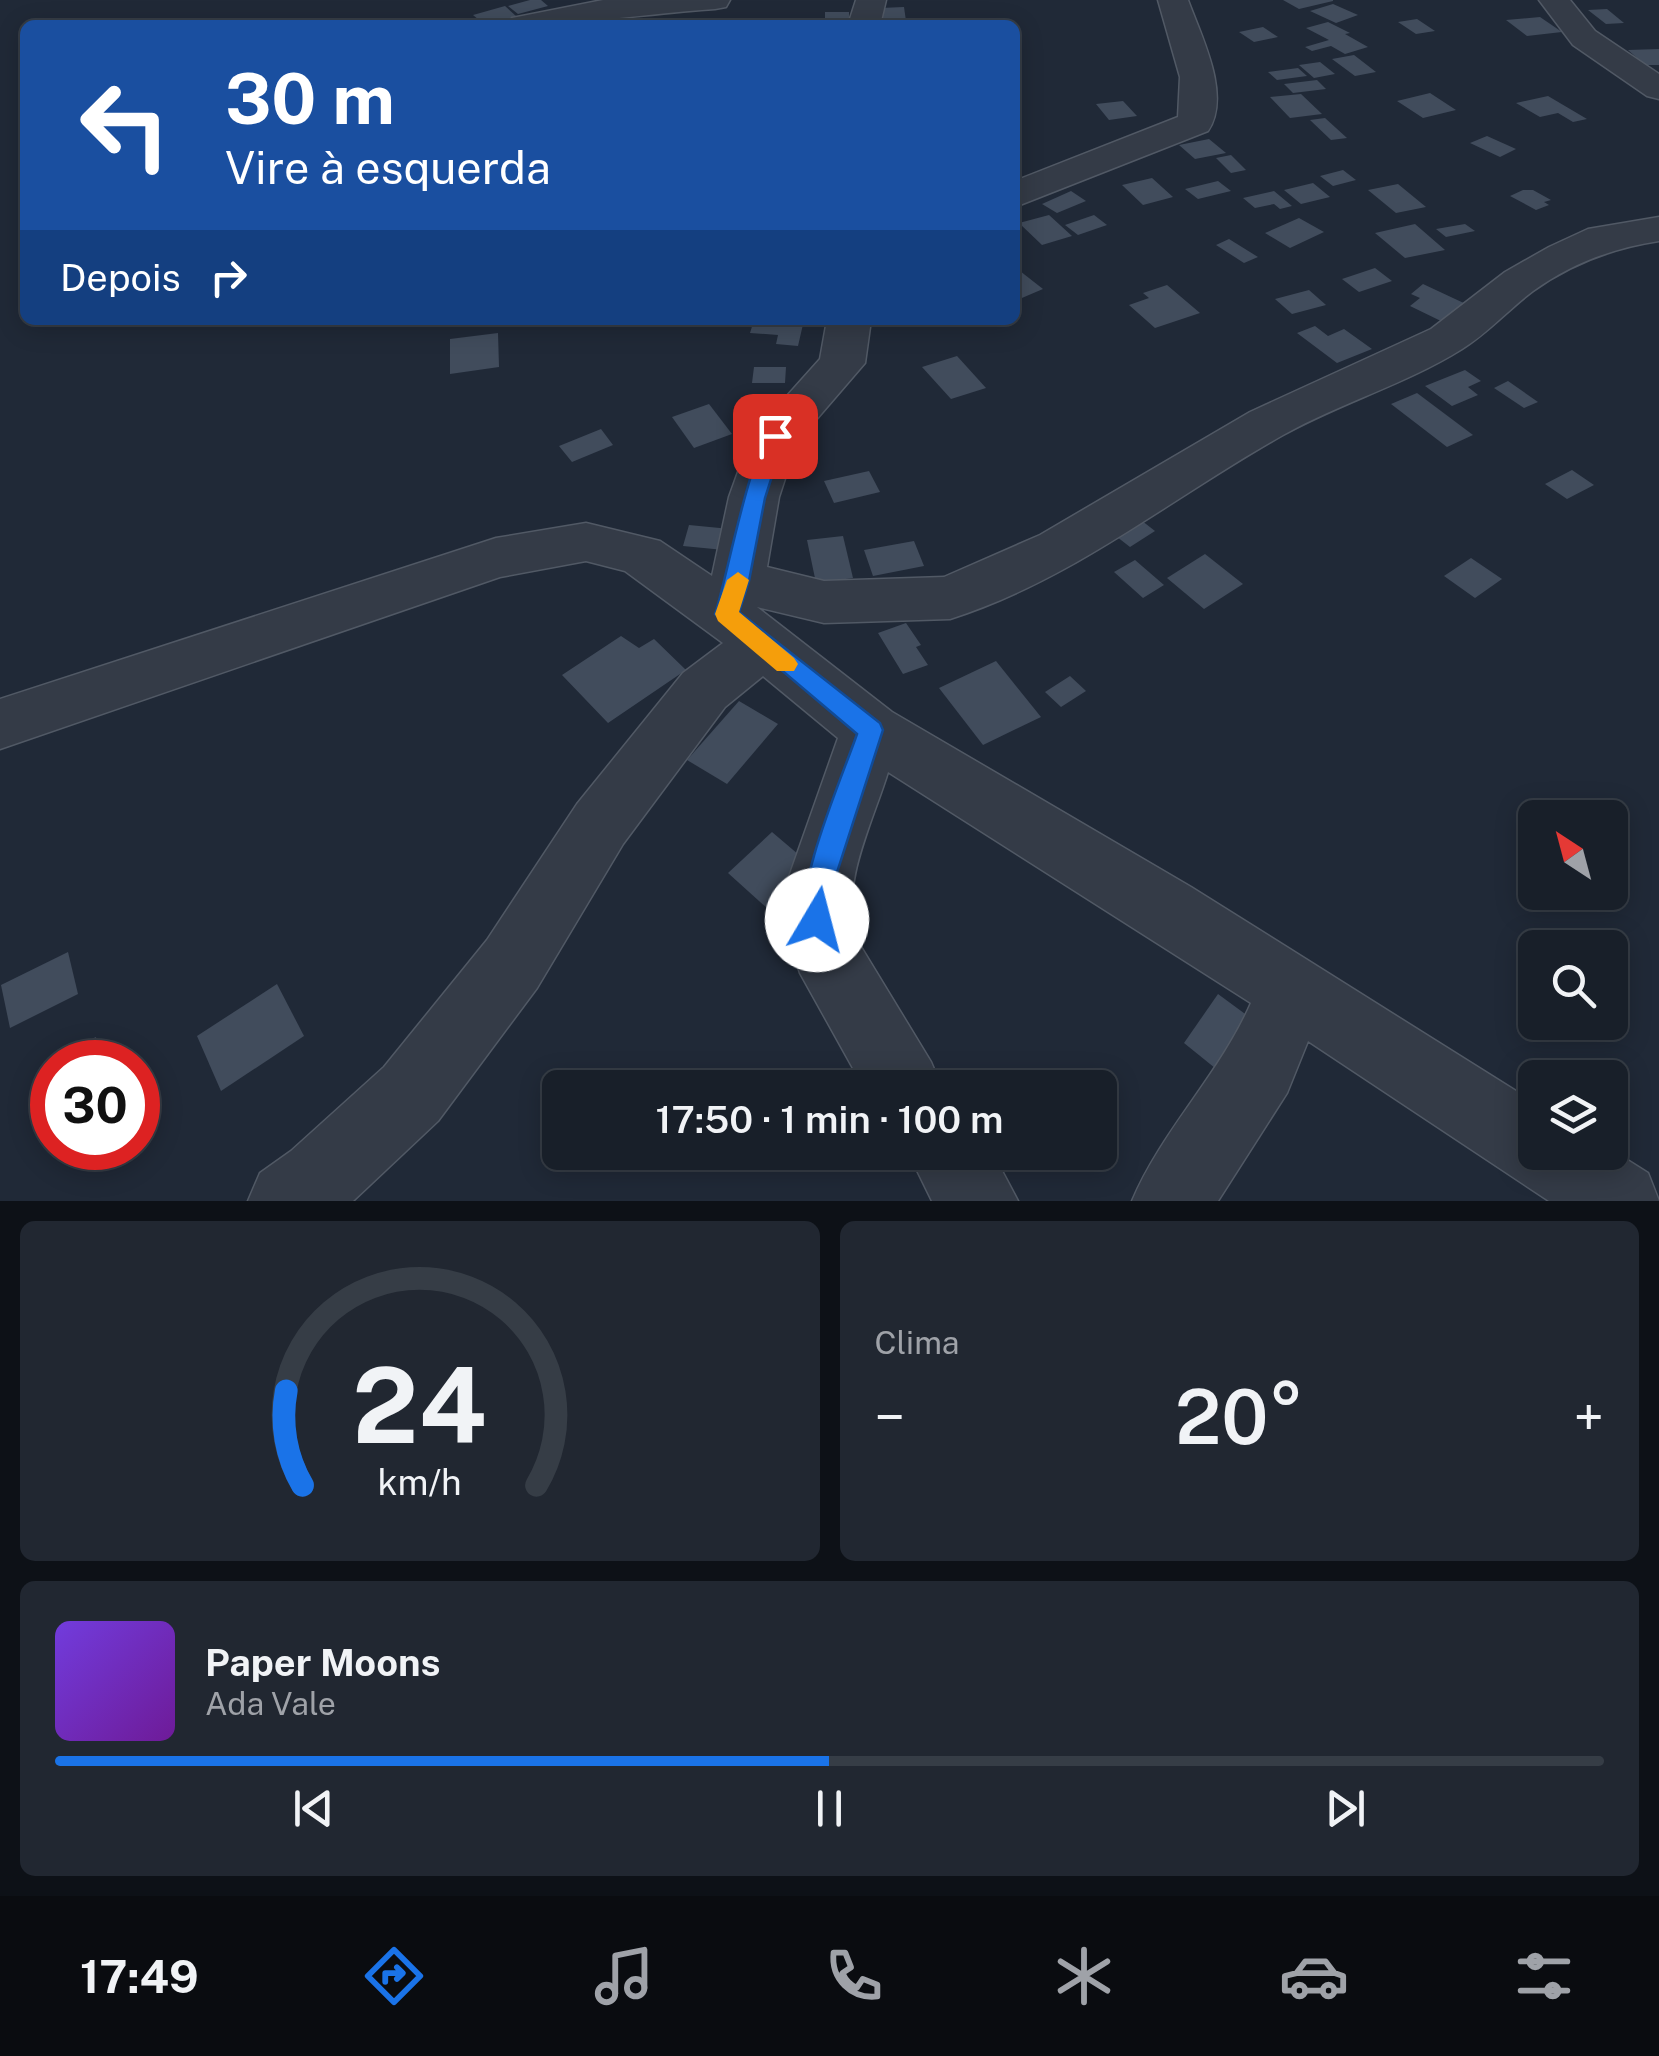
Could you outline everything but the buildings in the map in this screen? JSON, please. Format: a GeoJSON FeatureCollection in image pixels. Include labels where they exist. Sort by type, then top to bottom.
{"type":"FeatureCollection","features":[{"type":"Feature","properties":{"kind":"street"},"geometry":{"type":"LineString","coordinates":[[549,20],[620,6],[714,0]]}},
{"type":"Feature","properties":{"kind":"street"},"geometry":{"type":"LineString","coordinates":[[1020,193],[1046,180],[1153,145],[1195,123],[1201,103],[1189,46],[1173,0]]}},
{"type":"Feature","properties":{"kind":"street"},"geometry":{"type":"LineString","coordinates":[[1554,0],[1584,38],[1659,89]]}},
{"type":"Feature","properties":{"kind":"street"},"geometry":{"type":"LineString","coordinates":[[742,613],[824,602],[950,598],[1059,549],[1266,423],[1447,340],[1520,281],[1564,256],[1602,238],[1659,229]]}},
{"type":"Feature","properties":{"kind":"street"},"geometry":{"type":"LineString","coordinates":[[288,1201],[319,1179],[411,1094],[512,964],[600,824],[704,690],[742,613],[754,498],[775,436],[842,363],[848,325]]}},
{"type":"Feature","properties":{"kind":"street"},"geometry":{"type":"LineString","coordinates":[[0,724],[496,558],[586,542],[641,555],[742,613],[871,730],[1167,910],[1518,1136]]}},
{"type":"Feature","properties":{"kind":"street"},"geometry":{"type":"LineString","coordinates":[[871,730],[817,891],[817,920],[824,950],[894,1070]]}},
{"type":"Feature","properties":{"kind":"street"},"geometry":{"type":"LineString","coordinates":[[1172,1201],[1261,1067],[1292,992]]}},
{"type":"Feature","properties":{"kind":"street"},"geometry":{"type":"LineString","coordinates":[[958,1170],[978,1201]]}},
{"type":"Feature","properties":{"kind":"street"},"geometry":{"type":"LineString","coordinates":[[1572,1170],[1620,1201]]}},
{"type":"Feature","properties":{"kind":"slow traffic"},"geometry":{"type":"LineString","coordinates":[[738,580],[726,614],[786,664]]}},
{"type":"Feature","properties":{"kind":"route"},"geometry":{"type":"LineString","coordinates":[[775,436],[754,498],[738,581],[726,614],[871,730],[817,891],[817,920]]}}]}
